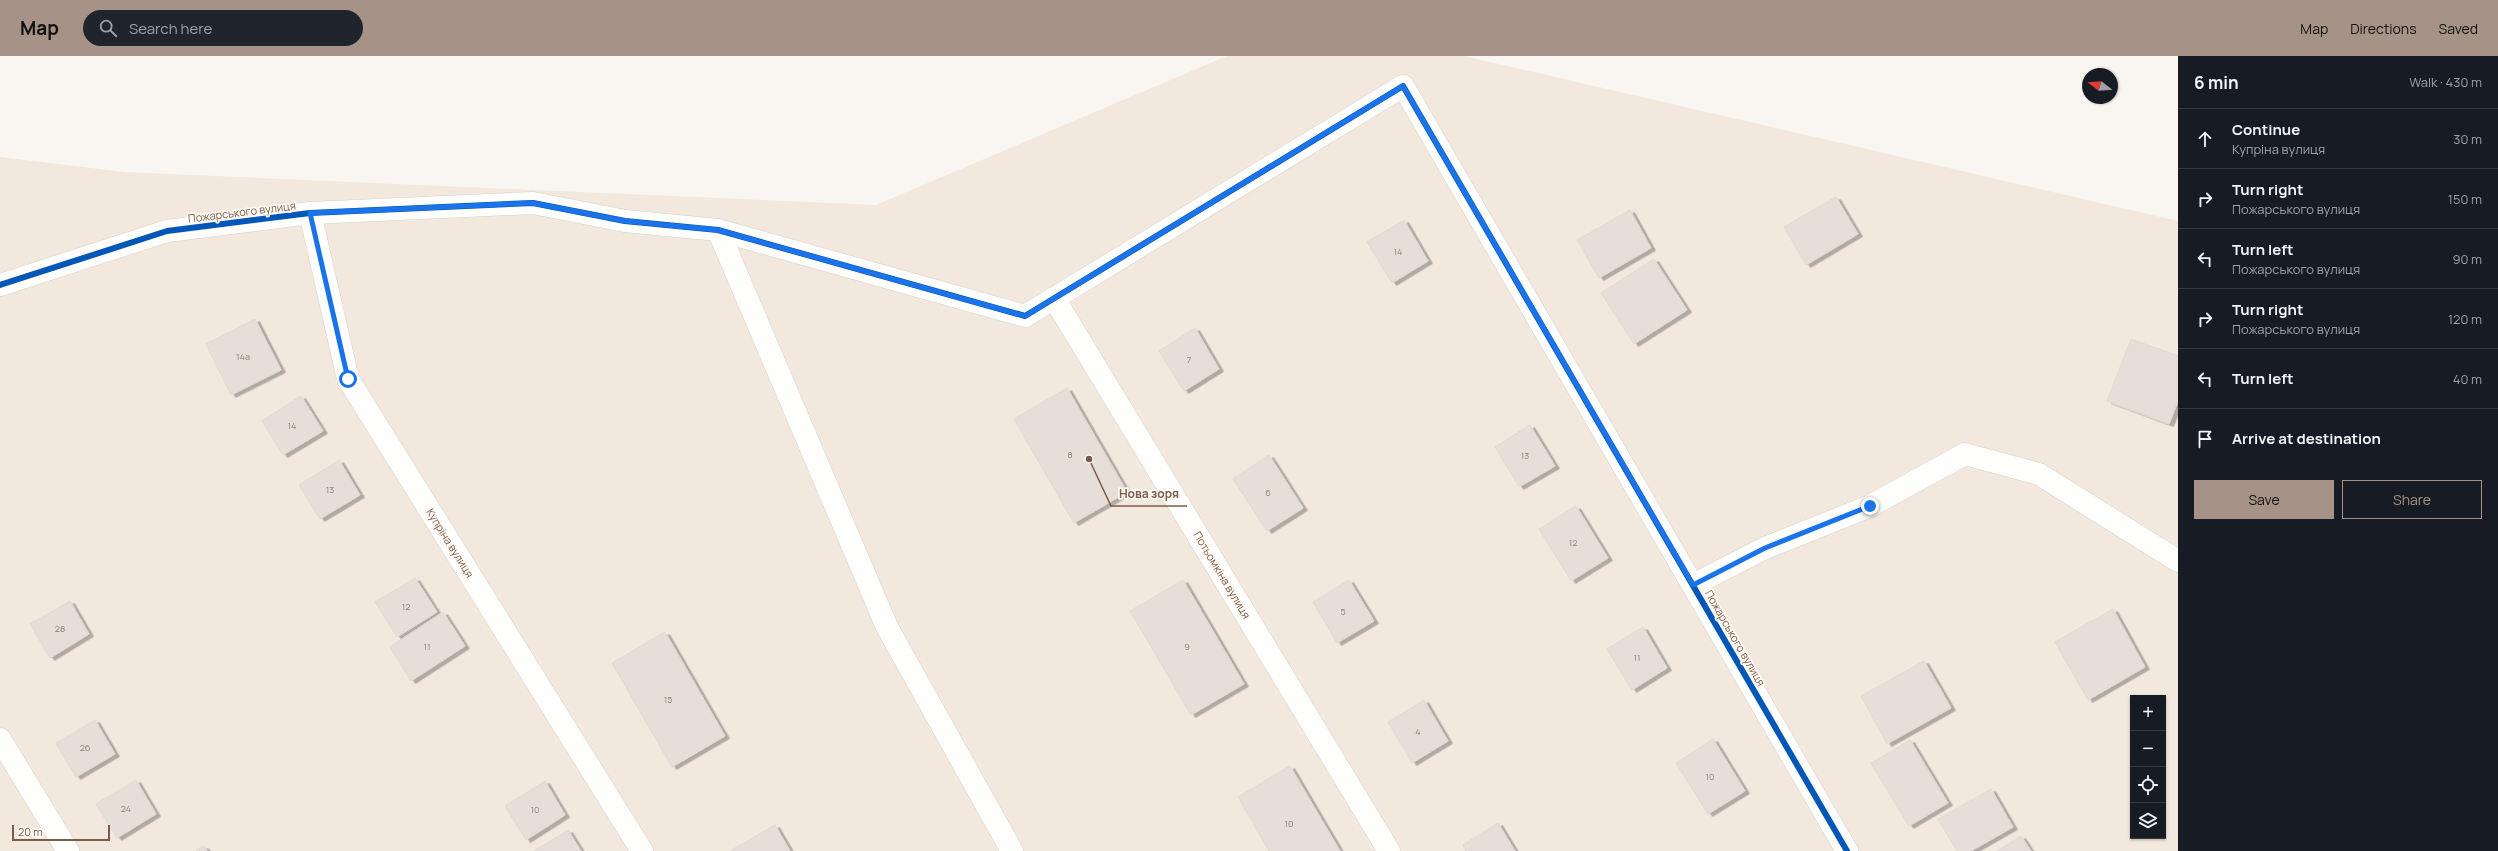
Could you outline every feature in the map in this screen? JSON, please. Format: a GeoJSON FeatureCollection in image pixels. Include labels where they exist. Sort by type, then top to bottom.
{"type":"FeatureCollection","features":[{"type":"Feature","properties":{"kind":"street","name":"Пожарського вулиця"},"geometry":{"type":"LineString","coordinates":[[0,285],[167,231],[310,213],[533,203],[625,221],[718,230],[1025,316],[1403,86],[1847,851]]}},
{"type":"Feature","properties":{"kind":"street","name":"Купріна вулиця"},"geometry":{"type":"LineString","coordinates":[[310,213],[348,379],[642,851]]}},
{"type":"Feature","properties":{"kind":"street"},"geometry":{"type":"LineString","coordinates":[[718,230],[887,627],[1012,851]]}},
{"type":"Feature","properties":{"kind":"street","name":"Потьомкіна вулиця"},"geometry":{"type":"LineString","coordinates":[[1054,298],[1389,851]]}},
{"type":"Feature","properties":{"kind":"street"},"geometry":{"type":"LineString","coordinates":[[1693,585],[1765,548],[1870,506],[1965,454],[2038,474],[2178,561]]}},
{"type":"Feature","properties":{"kind":"street"},"geometry":{"type":"LineString","coordinates":[[0,739],[68,851]]}},
{"type":"Feature","properties":{"kind":"shaded area"},"geometry":{"type":"Polygon","coordinates":[[[1227,56],[1464,56],[2178,221],[2178,851],[0,851],[0,157],[124,172],[876,205],[1227,56]]]}},
{"type":"Feature","properties":{"kind":"building"},"geometry":{"type":"Polygon","coordinates":[[[1836,197],[1858,234],[1806,265],[1784,227],[1836,197]]]}},
{"type":"Feature","properties":{"kind":"building"},"geometry":{"type":"Polygon","coordinates":[[[1630,210],[1651,248],[1599,278],[1577,240],[1630,210]]]}},
{"type":"Feature","properties":{"kind":"building"},"geometry":{"type":"Polygon","coordinates":[[[1404,220],[1428,261],[1392,283],[1367,242],[1404,220]]]}},
{"type":"Feature","properties":{"kind":"building"},"geometry":{"type":"Polygon","coordinates":[[[1654,259],[1687,310],[1634,344],[1601,293],[1654,259]]]}},
{"type":"Feature","properties":{"kind":"building"},"geometry":{"type":"Polygon","coordinates":[[[255,319],[281,370],[231,395],[206,344],[255,319]]]}},
{"type":"Feature","properties":{"kind":"building"},"geometry":{"type":"Polygon","coordinates":[[[1195,328],[1219,369],[1184,391],[1159,351],[1195,328]]]}},
{"type":"Feature","properties":{"kind":"building"},"geometry":{"type":"Polygon","coordinates":[[[2131,339],[2178,356],[2178,401],[2169,424],[2107,401],[2131,339]]]}},
{"type":"Feature","properties":{"kind":"building"},"geometry":{"type":"Polygon","coordinates":[[[1067,388],[1127,492],[1074,523],[1014,419],[1067,388]]]}},
{"type":"Feature","properties":{"kind":"building"},"geometry":{"type":"Polygon","coordinates":[[[301,396],[323,431],[283,455],[262,421],[301,396]]]}},
{"type":"Feature","properties":{"kind":"building"},"geometry":{"type":"Polygon","coordinates":[[[1530,425],[1555,466],[1519,487],[1495,447],[1530,425]]]}},
{"type":"Feature","properties":{"kind":"building"},"geometry":{"type":"Polygon","coordinates":[[[1269,455],[1303,508],[1267,531],[1233,479],[1269,455]]]}},
{"type":"Feature","properties":{"kind":"building"},"geometry":{"type":"Polygon","coordinates":[[[339,460],[360,495],[320,519],[299,485],[339,460]]]}},
{"type":"Feature","properties":{"kind":"building"},"geometry":{"type":"Polygon","coordinates":[[[1576,506],[1608,558],[1571,581],[1539,529],[1576,506]]]}},
{"type":"Feature","properties":{"kind":"building"},"geometry":{"type":"Polygon","coordinates":[[[415,578],[437,612],[397,637],[375,602],[415,578]]]}},
{"type":"Feature","properties":{"kind":"building"},"geometry":{"type":"Polygon","coordinates":[[[1183,580],[1244,684],[1191,715],[1130,611],[1183,580]]]}},
{"type":"Feature","properties":{"kind":"building"},"geometry":{"type":"Polygon","coordinates":[[[1349,580],[1374,621],[1337,643],[1313,602],[1349,580]]]}},
{"type":"Feature","properties":{"kind":"building"},"geometry":{"type":"Polygon","coordinates":[[[70,601],[89,634],[50,658],[30,624],[70,601]]]}},
{"type":"Feature","properties":{"kind":"building"},"geometry":{"type":"Polygon","coordinates":[[[2113,609],[2145,667],[2088,700],[2055,642],[2113,609]]]}},
{"type":"Feature","properties":{"kind":"building"},"geometry":{"type":"Polygon","coordinates":[[[443,612],[465,646],[411,681],[390,647],[443,612]]]}},
{"type":"Feature","properties":{"kind":"building"},"geometry":{"type":"Polygon","coordinates":[[[1643,627],[1667,668],[1632,690],[1607,649],[1643,627]]]}},
{"type":"Feature","properties":{"kind":"building"},"geometry":{"type":"Polygon","coordinates":[[[665,632],[725,736],[672,767],[612,663],[665,632]]]}},
{"type":"Feature","properties":{"kind":"building"},"geometry":{"type":"Polygon","coordinates":[[[1924,661],[1951,708],[1887,744],[1861,696],[1924,661]]]}},
{"type":"Feature","properties":{"kind":"building"},"geometry":{"type":"Polygon","coordinates":[[[1424,700],[1448,741],[1412,763],[1388,722],[1424,700]]]}},
{"type":"Feature","properties":{"kind":"building"},"geometry":{"type":"Polygon","coordinates":[[[95,720],[115,754],[76,777],[56,743],[95,720]]]}},
{"type":"Feature","properties":{"kind":"building"},"geometry":{"type":"Polygon","coordinates":[[[1713,739],[1745,791],[1708,814],[1676,763],[1713,739]]]}},
{"type":"Feature","properties":{"kind":"building"},"geometry":{"type":"Polygon","coordinates":[[[1910,740],[1948,803],[1909,826],[1871,763],[1910,740]]]}},
{"type":"Feature","properties":{"kind":"building"},"geometry":{"type":"Polygon","coordinates":[[[1290,766],[1340,851],[1269,851],[1238,797],[1290,766]]]}},
{"type":"Feature","properties":{"kind":"building"},"geometry":{"type":"Polygon","coordinates":[[[136,780],[156,814],[117,838],[96,804],[136,780]]]}},
{"type":"Feature","properties":{"kind":"building"},"geometry":{"type":"Polygon","coordinates":[[[545,781],[565,815],[526,840],[505,806],[545,781]]]}},
{"type":"Feature","properties":{"kind":"building"},"geometry":{"type":"Polygon","coordinates":[[[1991,789],[2013,827],[1971,851],[1957,851],[1938,819],[1991,789]]]}},
{"type":"Feature","properties":{"kind":"building"},"geometry":{"type":"Polygon","coordinates":[[[1498,823],[1515,851],[1466,851],[1463,845],[1498,823]]]}},
{"type":"Feature","properties":{"kind":"building"},"geometry":{"type":"Polygon","coordinates":[[[775,825],[790,851],[730,851],[775,825]]]}},
{"type":"Feature","properties":{"kind":"building"},"geometry":{"type":"Polygon","coordinates":[[[568,830],[581,851],[534,851],[568,830]]]}},
{"type":"Feature","properties":{"kind":"building"},"geometry":{"type":"Polygon","coordinates":[[[2021,836],[2031,851],[1997,851],[2021,836]]]}},
{"type":"Feature","properties":{"kind":"building"},"geometry":{"type":"Polygon","coordinates":[[[204,846],[207,851],[196,851],[204,846]]]}},
{"type":"Feature","properties":{"kind":"cycle path"},"geometry":{"type":"LineString","coordinates":[[0,285],[167,231],[310,213],[533,203],[625,221],[718,230],[1025,316],[1403,86],[1847,851]]}},
{"type":"Feature","properties":{"kind":"place","name":"Нова зоря"},"geometry":{"type":"Point","coordinates":[1089,459]}},
{"type":"Feature","properties":{"kind":"route"},"geometry":{"type":"LineString","coordinates":[[348,379],[310,213],[533,203],[625,221],[718,230],[1025,316],[1403,86],[1693,585],[1765,548],[1870,506]]}}]}
